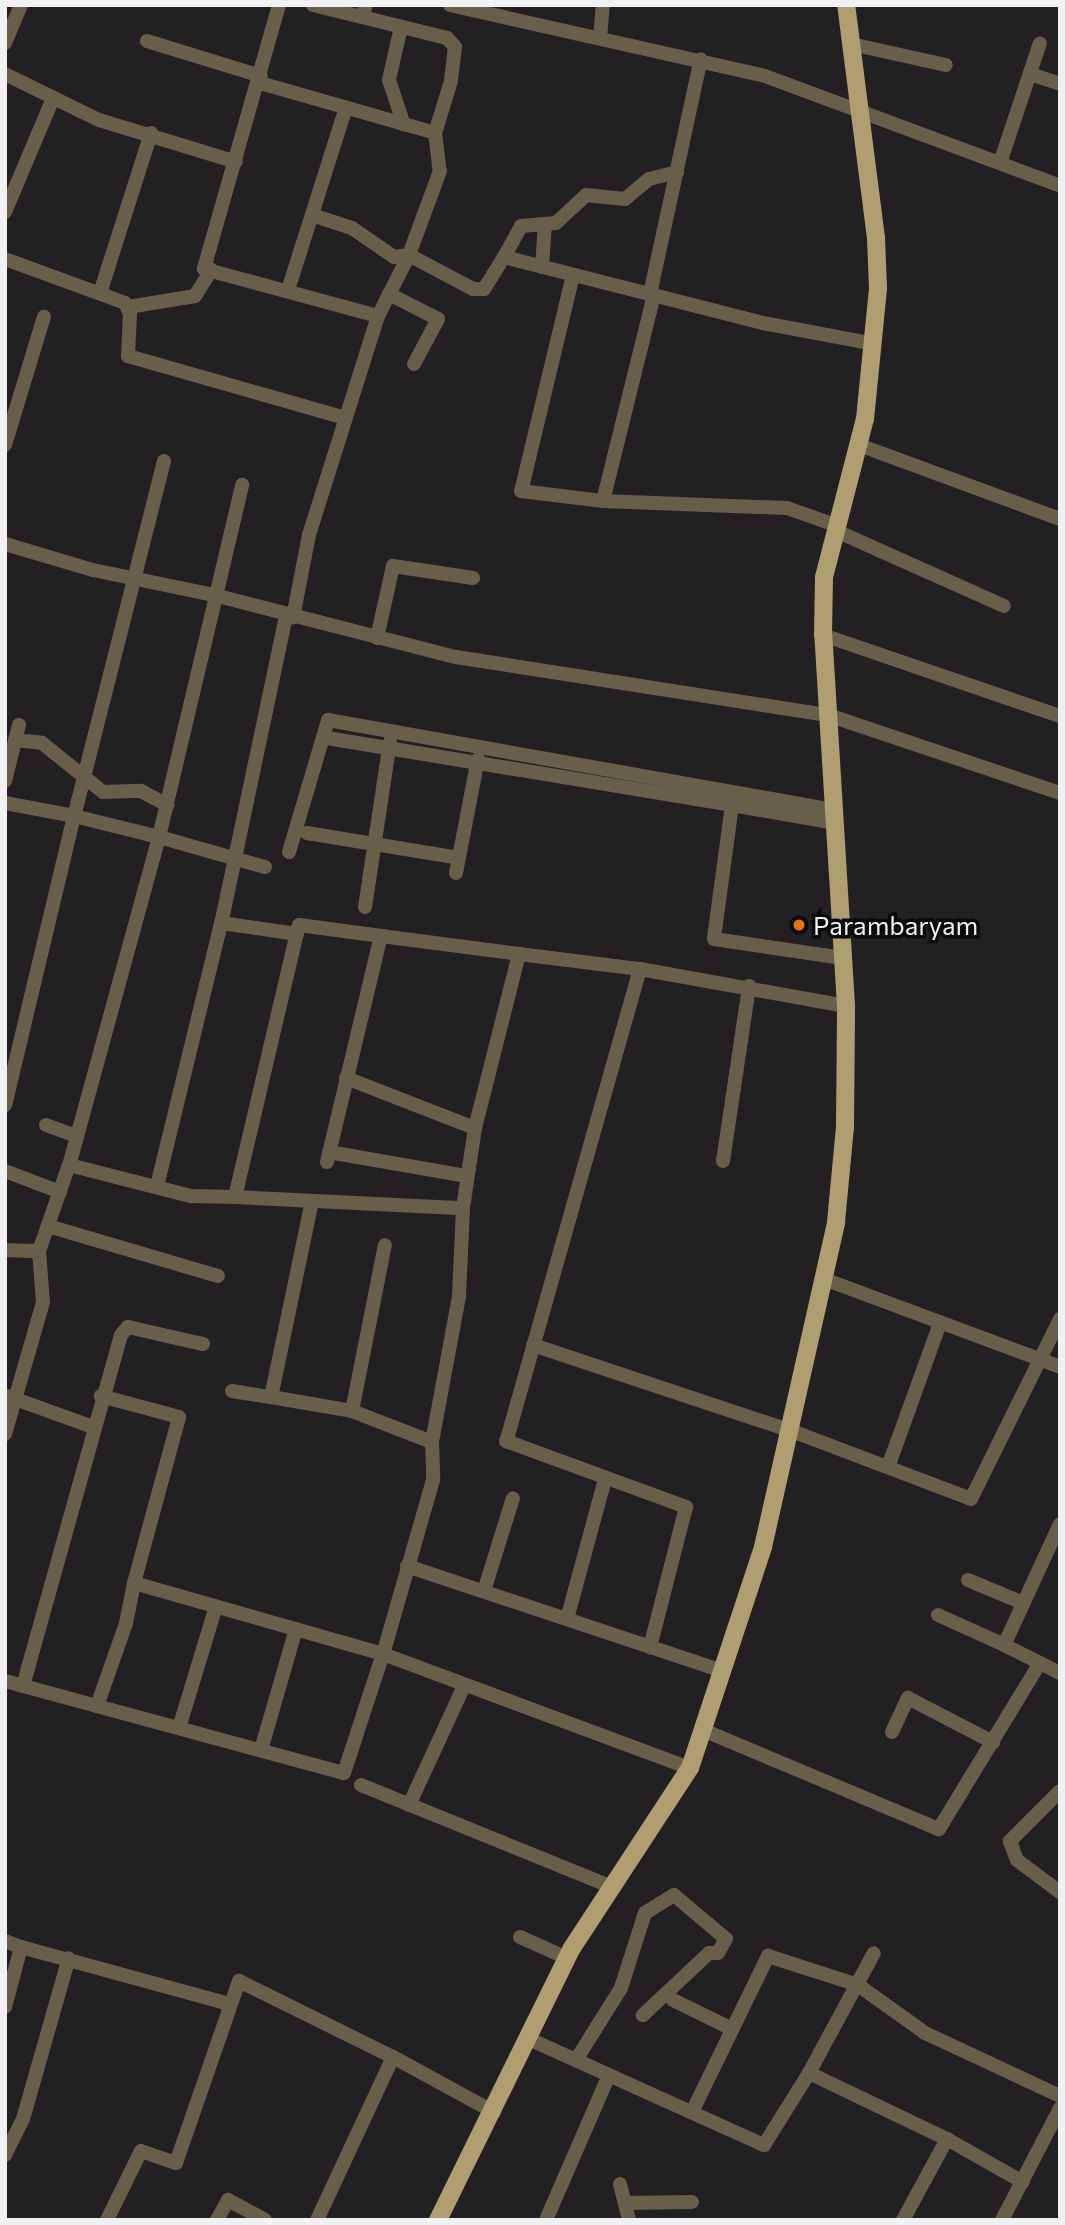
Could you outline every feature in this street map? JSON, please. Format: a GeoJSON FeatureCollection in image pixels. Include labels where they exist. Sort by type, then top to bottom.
{"type":"FeatureCollection","features":[{"type":"Feature","properties":{"kind":"main road"},"geometry":{"type":"LineString","coordinates":[[438,2220],[494,2112],[567,1958],[610,1886],[690,1768],[762,1546],[792,1431],[836,1222],[845,1127],[846,1006],[823,635],[824,577],[835,527],[859,445],[874,344],[876,239],[846,5]]}},
{"type":"Feature","properties":{"kind":"street"},"geometry":{"type":"LineString","coordinates":[[5,43],[21,5]]}},
{"type":"Feature","properties":{"kind":"street"},"geometry":{"type":"LineString","coordinates":[[279,5],[261,79],[204,269],[378,316]]}},
{"type":"Feature","properties":{"kind":"street"},"geometry":{"type":"LineString","coordinates":[[157,1186],[221,923],[309,535],[378,316],[409,255],[440,171],[435,132],[451,80],[455,47],[447,38],[401,27],[364,11],[313,5]]}},
{"type":"Feature","properties":{"kind":"street"},"geometry":{"type":"LineString","coordinates":[[450,5],[701,60],[860,108],[1060,186]]}},
{"type":"Feature","properties":{"kind":"street"},"geometry":{"type":"LineString","coordinates":[[520,22],[521,5]]}},
{"type":"Feature","properties":{"kind":"street"},"geometry":{"type":"LineString","coordinates":[[600,38],[603,5]]}},
{"type":"Feature","properties":{"kind":"street"},"geometry":{"type":"LineString","coordinates":[[401,27],[389,80],[404,125]]}},
{"type":"Feature","properties":{"kind":"street"},"geometry":{"type":"LineString","coordinates":[[147,41],[345,110],[435,132]]}},
{"type":"Feature","properties":{"kind":"street"},"geometry":{"type":"LineString","coordinates":[[1000,163],[1040,43]]}},
{"type":"Feature","properties":{"kind":"street"},"geometry":{"type":"LineString","coordinates":[[851,44],[946,65]]}},
{"type":"Feature","properties":{"kind":"street"},"geometry":{"type":"LineString","coordinates":[[603,501],[652,294],[701,60]]}},
{"type":"Feature","properties":{"kind":"street"},"geometry":{"type":"LineString","coordinates":[[5,74],[52,101],[99,121],[151,133],[236,162]]}},
{"type":"Feature","properties":{"kind":"street"},"geometry":{"type":"LineString","coordinates":[[1030,75],[1060,84]]}},
{"type":"Feature","properties":{"kind":"street"},"geometry":{"type":"LineString","coordinates":[[5,212],[52,101]]}},
{"type":"Feature","properties":{"kind":"street"},"geometry":{"type":"LineString","coordinates":[[288,290],[345,110]]}},
{"type":"Feature","properties":{"kind":"street"},"geometry":{"type":"LineString","coordinates":[[100,293],[151,133]]}},
{"type":"Feature","properties":{"kind":"street"},"geometry":{"type":"LineString","coordinates":[[312,215],[366,234],[394,257],[409,255],[473,289],[485,289],[521,226],[565,219],[586,195],[625,199],[649,179],[677,172]]}},
{"type":"Feature","properties":{"kind":"street"},"geometry":{"type":"LineString","coordinates":[[542,267],[545,224]]}},
{"type":"Feature","properties":{"kind":"street"},"geometry":{"type":"LineString","coordinates":[[504,257],[652,294],[874,344]]}},
{"type":"Feature","properties":{"kind":"street"},"geometry":{"type":"LineString","coordinates":[[5,259],[100,293],[128,307],[195,296],[211,271]]}},
{"type":"Feature","properties":{"kind":"street"},"geometry":{"type":"LineString","coordinates":[[573,275],[521,491],[603,501],[787,508],[835,527],[1004,606]]}},
{"type":"Feature","properties":{"kind":"street"},"geometry":{"type":"LineString","coordinates":[[389,293],[438,319],[414,365]]}},
{"type":"Feature","properties":{"kind":"street"},"geometry":{"type":"LineString","coordinates":[[128,307],[128,356],[345,418]]}},
{"type":"Feature","properties":{"kind":"street"},"geometry":{"type":"LineString","coordinates":[[6,440],[44,317]]}},
{"type":"Feature","properties":{"kind":"street"},"geometry":{"type":"LineString","coordinates":[[859,445],[1060,519]]}},
{"type":"Feature","properties":{"kind":"street"},"geometry":{"type":"LineString","coordinates":[[5,1105],[131,578],[164,461]]}},
{"type":"Feature","properties":{"kind":"street"},"geometry":{"type":"LineString","coordinates":[[5,1434],[10,1397],[43,1302],[39,1251],[69,1166],[159,837],[242,485]]}},
{"type":"Feature","properties":{"kind":"street"},"geometry":{"type":"LineString","coordinates":[[5,544],[131,578],[214,595],[468,659],[828,715],[1060,793]]}},
{"type":"Feature","properties":{"kind":"street"},"geometry":{"type":"LineString","coordinates":[[377,638],[393,566],[473,578]]}},
{"type":"Feature","properties":{"kind":"street"},"geometry":{"type":"LineString","coordinates":[[823,635],[1060,716]]}},
{"type":"Feature","properties":{"kind":"street"},"geometry":{"type":"LineString","coordinates":[[289,852],[328,720],[834,816]]}},
{"type":"Feature","properties":{"kind":"street"},"geometry":{"type":"LineString","coordinates":[[5,781],[19,725]]}},
{"type":"Feature","properties":{"kind":"street"},"geometry":{"type":"LineString","coordinates":[[365,907],[391,732]]}},
{"type":"Feature","properties":{"kind":"street"},"geometry":{"type":"LineString","coordinates":[[327,738],[477,766],[732,805],[834,816]]}},
{"type":"Feature","properties":{"kind":"street"},"geometry":{"type":"LineString","coordinates":[[15,740],[42,743],[84,773],[103,792],[141,791],[167,805]]}},
{"type":"Feature","properties":{"kind":"street"},"geometry":{"type":"LineString","coordinates":[[307,833],[375,844],[457,866],[480,747]]}},
{"type":"Feature","properties":{"kind":"street"},"geometry":{"type":"LineString","coordinates":[[5,803],[74,816],[265,867]]}},
{"type":"Feature","properties":{"kind":"street"},"geometry":{"type":"LineString","coordinates":[[732,805],[714,939],[843,958]]}},
{"type":"Feature","properties":{"kind":"street"},"geometry":{"type":"LineString","coordinates":[[221,923],[297,934]]}},
{"type":"Feature","properties":{"kind":"street"},"geometry":{"type":"LineString","coordinates":[[235,1197],[299,925],[640,969],[749,986],[846,1006]]}},
{"type":"Feature","properties":{"kind":"street"},"geometry":{"type":"LineString","coordinates":[[380,936],[328,1157],[467,1176]]}},
{"type":"Feature","properties":{"kind":"street"},"geometry":{"type":"LineString","coordinates":[[5,1681],[344,1773],[383,1654],[433,1480],[432,1442],[459,1296],[467,1176],[475,1128],[519,954]]}},
{"type":"Feature","properties":{"kind":"street"},"geometry":{"type":"LineString","coordinates":[[640,969],[506,1441],[686,1507],[650,1647]]}},
{"type":"Feature","properties":{"kind":"street"},"geometry":{"type":"LineString","coordinates":[[723,1161],[749,986]]}},
{"type":"Feature","properties":{"kind":"street"},"geometry":{"type":"LineString","coordinates":[[346,1078],[475,1128]]}},
{"type":"Feature","properties":{"kind":"street"},"geometry":{"type":"LineString","coordinates":[[46,1125],[77,1136]]}},
{"type":"Feature","properties":{"kind":"street"},"geometry":{"type":"LineString","coordinates":[[69,1166],[191,1196],[463,1208]]}},
{"type":"Feature","properties":{"kind":"street"},"geometry":{"type":"LineString","coordinates":[[5,1171],[60,1192]]}},
{"type":"Feature","properties":{"kind":"street"},"geometry":{"type":"LineString","coordinates":[[271,1397],[312,1201]]}},
{"type":"Feature","properties":{"kind":"street"},"geometry":{"type":"LineString","coordinates":[[48,1226],[218,1276]]}},
{"type":"Feature","properties":{"kind":"street"},"geometry":{"type":"LineString","coordinates":[[352,1411],[385,1245]]}},
{"type":"Feature","properties":{"kind":"street"},"geometry":{"type":"LineString","coordinates":[[5,1250],[39,1251]]}},
{"type":"Feature","properties":{"kind":"street"},"geometry":{"type":"LineString","coordinates":[[824,1279],[1060,1367]]}},
{"type":"Feature","properties":{"kind":"street"},"geometry":{"type":"LineString","coordinates":[[533,1345],[792,1431],[971,1499],[1037,1359],[1060,1319]]}},
{"type":"Feature","properties":{"kind":"street"},"geometry":{"type":"LineString","coordinates":[[888,1467],[940,1323]]}},
{"type":"Feature","properties":{"kind":"street"},"geometry":{"type":"LineString","coordinates":[[23,1686],[101,1396],[121,1335],[128,1327],[203,1344]]}},
{"type":"Feature","properties":{"kind":"street"},"geometry":{"type":"LineString","coordinates":[[232,1391],[352,1411],[432,1442]]}},
{"type":"Feature","properties":{"kind":"street"},"geometry":{"type":"LineString","coordinates":[[97,1706],[126,1623],[134,1583],[179,1417],[101,1396]]}},
{"type":"Feature","properties":{"kind":"street"},"geometry":{"type":"LineString","coordinates":[[10,1397],[93,1427]]}},
{"type":"Feature","properties":{"kind":"street"},"geometry":{"type":"LineString","coordinates":[[567,1619],[605,1479]]}},
{"type":"Feature","properties":{"kind":"street"},"geometry":{"type":"LineString","coordinates":[[484,1591],[513,1498]]}},
{"type":"Feature","properties":{"kind":"street"},"geometry":{"type":"LineString","coordinates":[[1004,1645],[1060,1524]]}},
{"type":"Feature","properties":{"kind":"street"},"geometry":{"type":"LineString","coordinates":[[407,1566],[723,1671]]}},
{"type":"Feature","properties":{"kind":"street"},"geometry":{"type":"LineString","coordinates":[[968,1580],[1023,1603]]}},
{"type":"Feature","properties":{"kind":"street"},"geometry":{"type":"LineString","coordinates":[[134,1583],[383,1654],[690,1768]]}},
{"type":"Feature","properties":{"kind":"street"},"geometry":{"type":"LineString","coordinates":[[179,1728],[216,1606]]}},
{"type":"Feature","properties":{"kind":"street"},"geometry":{"type":"LineString","coordinates":[[937,1615],[1060,1673]]}},
{"type":"Feature","properties":{"kind":"street"},"geometry":{"type":"LineString","coordinates":[[261,1751],[296,1629]]}},
{"type":"Feature","properties":{"kind":"street"},"geometry":{"type":"LineString","coordinates":[[703,1730],[939,1829],[1040,1663]]}},
{"type":"Feature","properties":{"kind":"street"},"geometry":{"type":"LineString","coordinates":[[410,1805],[464,1686]]}},
{"type":"Feature","properties":{"kind":"street"},"geometry":{"type":"LineString","coordinates":[[892,1732],[908,1698],[993,1742]]}},
{"type":"Feature","properties":{"kind":"street"},"geometry":{"type":"LineString","coordinates":[[361,1786],[610,1886]]}},
{"type":"Feature","properties":{"kind":"street"},"geometry":{"type":"LineString","coordinates":[[1060,1791],[1010,1841],[1017,1860],[1060,1892]]}},
{"type":"Feature","properties":{"kind":"street"},"geometry":{"type":"LineString","coordinates":[[576,2060],[621,1988],[645,1913],[674,1895],[726,1939],[718,1953],[709,1953],[643,2015]]}},
{"type":"Feature","properties":{"kind":"street"},"geometry":{"type":"LineString","coordinates":[[520,1937],[567,1958]]}},
{"type":"Feature","properties":{"kind":"street"},"geometry":{"type":"LineString","coordinates":[[5,1941],[230,2004]]}},
{"type":"Feature","properties":{"kind":"street"},"geometry":{"type":"LineString","coordinates":[[5,2007],[21,1947]]}},
{"type":"Feature","properties":{"kind":"street"},"geometry":{"type":"LineString","coordinates":[[529,2039],[764,2146],[809,2073],[874,1953]]}},
{"type":"Feature","properties":{"kind":"street"},"geometry":{"type":"LineString","coordinates":[[692,2112],[768,1956],[858,1985],[925,2034],[1060,2096]]}},
{"type":"Feature","properties":{"kind":"street"},"geometry":{"type":"LineString","coordinates":[[5,2155],[27,2106],[69,1958]]}},
{"type":"Feature","properties":{"kind":"street"},"geometry":{"type":"LineString","coordinates":[[107,2220],[141,2151],[176,2163],[239,1981],[393,2057],[494,2112]]}},
{"type":"Feature","properties":{"kind":"street"},"geometry":{"type":"LineString","coordinates":[[673,2000],[732,2029]]}},
{"type":"Feature","properties":{"kind":"street"},"geometry":{"type":"LineString","coordinates":[[317,2220],[393,2057]]}},
{"type":"Feature","properties":{"kind":"street"},"geometry":{"type":"LineString","coordinates":[[809,2073],[947,2139],[1023,2182]]}},
{"type":"Feature","properties":{"kind":"street"},"geometry":{"type":"LineString","coordinates":[[546,2220],[609,2075]]}},
{"type":"Feature","properties":{"kind":"street"},"geometry":{"type":"LineString","coordinates":[[1002,2220],[1060,2108]]}},
{"type":"Feature","properties":{"kind":"street"},"geometry":{"type":"LineString","coordinates":[[903,2220],[947,2139]]}},
{"type":"Feature","properties":{"kind":"street"},"geometry":{"type":"LineString","coordinates":[[620,2184],[629,2220]]}},
{"type":"Feature","properties":{"kind":"street"},"geometry":{"type":"LineString","coordinates":[[217,2220],[228,2200],[265,2220]]}},
{"type":"Feature","properties":{"kind":"street"},"geometry":{"type":"LineString","coordinates":[[625,2203],[692,2202]]}},
{"type":"Feature","properties":{"kind":"place","name":"Parambaryam"},"geometry":{"type":"Point","coordinates":[799,925]}}]}
